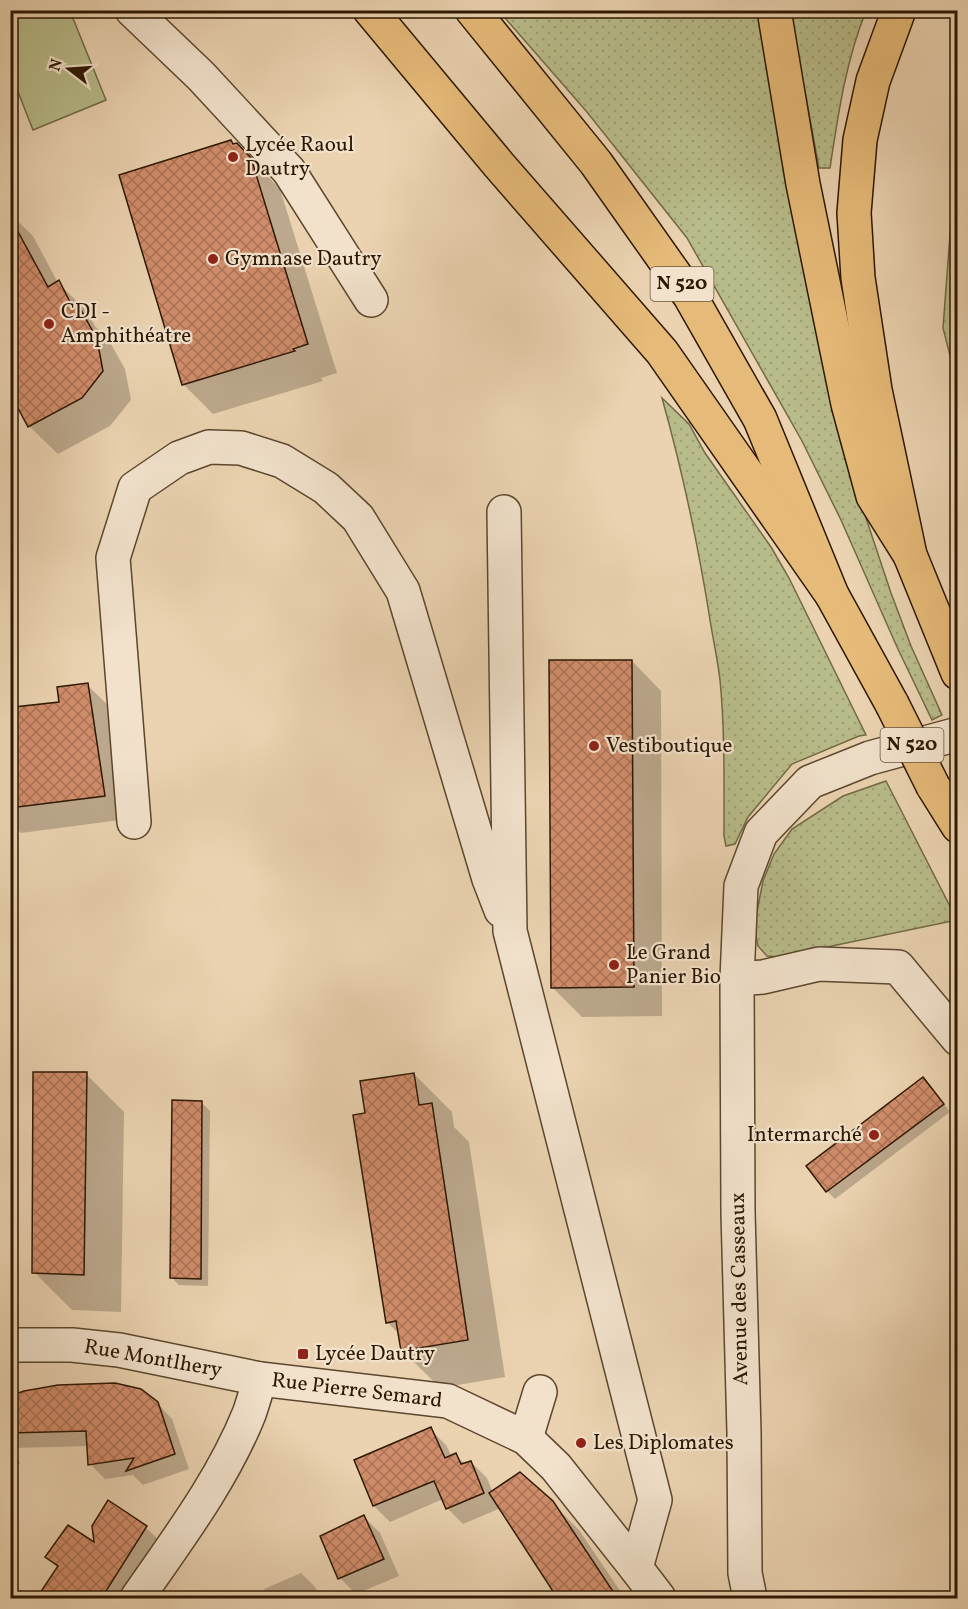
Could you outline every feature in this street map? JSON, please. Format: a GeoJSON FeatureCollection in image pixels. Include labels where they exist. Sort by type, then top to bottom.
{"type":"FeatureCollection","features":[{"type":"Feature","properties":{"kind":"main road"},"geometry":{"type":"LineString","coordinates":[[370,10],[499,165],[662,352],[832,595]]}},
{"type":"Feature","properties":{"kind":"main road","name":"N 520"},"geometry":{"type":"LineString","coordinates":[[472,10],[596,163],[690,296],[760,419],[832,595],[892,704],[933,786],[957,826]]}},
{"type":"Feature","properties":{"kind":"main road"},"geometry":{"type":"LineString","coordinates":[[774,10],[803,184],[848,404],[873,496],[910,555]]}},
{"type":"Feature","properties":{"kind":"main road"},"geometry":{"type":"LineString","coordinates":[[899,10],[873,81],[860,140],[854,213],[858,278],[875,390],[910,555],[957,673]]}},
{"type":"Feature","properties":{"kind":"street"},"geometry":{"type":"LineString","coordinates":[[132,10],[201,76],[289,171],[371,300]]}},
{"type":"Feature","properties":{"kind":"street"},"geometry":{"type":"LineString","coordinates":[[134,822],[113,558],[135,488],[179,458],[209,447],[241,448],[282,461],[326,488],[358,518],[404,591],[489,879],[510,931],[656,1500],[636,1568]]}},
{"type":"Feature","properties":{"kind":"street"},"geometry":{"type":"LineString","coordinates":[[504,512],[510,931]]}},
{"type":"Feature","properties":{"kind":"street","name":"Avenue des Casseaux"},"geometry":{"type":"LineString","coordinates":[[750,1599],[746,1573],[738,1213],[737,979],[741,886],[761,833],[810,782],[870,758],[957,734]]}},
{"type":"Feature","properties":{"kind":"street"},"geometry":{"type":"LineString","coordinates":[[737,979],[819,964],[898,967],[957,1039]]}},
{"type":"Feature","properties":{"kind":"street","name":"Rue Montlhery"},"geometry":{"type":"LineString","coordinates":[[10,1345],[72,1345],[119,1350],[260,1379]]}},
{"type":"Feature","properties":{"kind":"street","name":"Rue Pierre Semard"},"geometry":{"type":"LineString","coordinates":[[137,1599],[200,1507],[223,1468],[249,1414],[260,1379],[448,1401],[526,1438],[556,1467],[658,1599]]}},
{"type":"Feature","properties":{"kind":"street"},"geometry":{"type":"LineString","coordinates":[[526,1438],[540,1392]]}},
{"type":"Feature","properties":{"kind":"green space"},"geometry":{"type":"Polygon","coordinates":[[[11,10],[70,11],[106,100],[33,130],[11,74],[11,10]]]}},
{"type":"Feature","properties":{"kind":"green space"},"geometry":{"type":"Polygon","coordinates":[[[499,11],[762,11],[840,440],[891,593],[911,646],[942,715],[932,720],[841,520],[802,441],[687,238],[587,112],[499,11]]]}},
{"type":"Feature","properties":{"kind":"green space"},"geometry":{"type":"Polygon","coordinates":[[[790,11],[866,11],[848,68],[830,168],[819,168],[790,11]]]}},
{"type":"Feature","properties":{"kind":"green space"},"geometry":{"type":"Polygon","coordinates":[[[957,142],[957,383],[943,328],[957,142]]]}},
{"type":"Feature","properties":{"kind":"green space"},"geometry":{"type":"Polygon","coordinates":[[[662,398],[689,424],[705,453],[771,547],[789,578],[866,735],[792,764],[748,817],[735,844],[726,846],[723,719],[719,673],[690,511],[662,398]]]}},
{"type":"Feature","properties":{"kind":"green space"},"geometry":{"type":"Polygon","coordinates":[[[886,781],[957,920],[779,957],[767,956],[758,946],[754,927],[763,881],[774,854],[792,829],[843,796],[886,781]]]}},
{"type":"Feature","properties":{"kind":"building","name":"Gymnase Dautry"},"geometry":{"type":"Polygon","coordinates":[[[231,140],[251,158],[308,344],[293,349],[295,351],[182,385],[119,175],[231,140]]]}},
{"type":"Feature","properties":{"kind":"building","name":"CDI - Amphithéatre"},"geometry":{"type":"Polygon","coordinates":[[[10,217],[48,287],[59,280],[73,308],[80,308],[97,339],[103,371],[82,398],[28,427],[10,393],[10,217]]]}},
{"type":"Feature","properties":{"kind":"building"},"geometry":{"type":"Polygon","coordinates":[[[549,660],[632,660],[634,987],[551,988],[549,660]]]}},
{"type":"Feature","properties":{"kind":"building"},"geometry":{"type":"Polygon","coordinates":[[[88,683],[105,796],[10,808],[10,727],[16,726],[14,707],[59,702],[57,687],[88,683]]]}},
{"type":"Feature","properties":{"kind":"building"},"geometry":{"type":"Polygon","coordinates":[[[33,1072],[87,1072],[84,1275],[32,1273],[33,1072]]]}},
{"type":"Feature","properties":{"kind":"building"},"geometry":{"type":"Polygon","coordinates":[[[414,1073],[419,1105],[432,1103],[468,1340],[401,1351],[396,1321],[386,1323],[353,1115],[365,1113],[360,1081],[414,1073]]]}},
{"type":"Feature","properties":{"kind":"building","name":"Intermarché"},"geometry":{"type":"Polygon","coordinates":[[[923,1077],[944,1104],[826,1192],[806,1166],[923,1077]]]}},
{"type":"Feature","properties":{"kind":"building"},"geometry":{"type":"Polygon","coordinates":[[[172,1100],[202,1101],[201,1279],[170,1278],[172,1100]]]}},
{"type":"Feature","properties":{"kind":"building"},"geometry":{"type":"Polygon","coordinates":[[[115,1383],[141,1389],[158,1402],[175,1454],[126,1471],[134,1458],[88,1465],[86,1431],[10,1433],[10,1396],[58,1385],[115,1383]]]}},
{"type":"Feature","properties":{"kind":"building"},"geometry":{"type":"Polygon","coordinates":[[[431,1427],[445,1458],[456,1453],[461,1464],[471,1461],[484,1493],[446,1509],[434,1481],[373,1506],[354,1460],[431,1427]]]}},
{"type":"Feature","properties":{"kind":"building"},"geometry":{"type":"Polygon","coordinates":[[[520,1472],[553,1501],[618,1599],[558,1599],[489,1493],[520,1472]]]}},
{"type":"Feature","properties":{"kind":"building"},"geometry":{"type":"Polygon","coordinates":[[[108,1500],[147,1526],[101,1599],[36,1599],[58,1566],[45,1557],[68,1525],[94,1542],[92,1526],[108,1500]]]}},
{"type":"Feature","properties":{"kind":"building"},"geometry":{"type":"Polygon","coordinates":[[[364,1515],[384,1559],[338,1579],[320,1536],[364,1515]]]}},
{"type":"Feature","properties":{"kind":"place","name":"Lycée Raoul Dautry"},"geometry":{"type":"Point","coordinates":[233,157]}},
{"type":"Feature","properties":{"kind":"place","name":"Gymnase Dautry"},"geometry":{"type":"Point","coordinates":[213,259]}},
{"type":"Feature","properties":{"kind":"place","name":"CDI - Amphithéatre"},"geometry":{"type":"Point","coordinates":[49,324]}},
{"type":"Feature","properties":{"kind":"place","name":"Vestiboutique"},"geometry":{"type":"Point","coordinates":[594,746]}},
{"type":"Feature","properties":{"kind":"place","name":"Le Grand Panier Bio"},"geometry":{"type":"Point","coordinates":[614,965]}},
{"type":"Feature","properties":{"kind":"place","name":"Intermarché"},"geometry":{"type":"Point","coordinates":[874,1135]}},
{"type":"Feature","properties":{"kind":"place","name":"Lycée Dautry"},"geometry":{"type":"Point","coordinates":[303,1354]}},
{"type":"Feature","properties":{"kind":"place","name":"Les Diplomates"},"geometry":{"type":"Point","coordinates":[581,1443]}}]}
